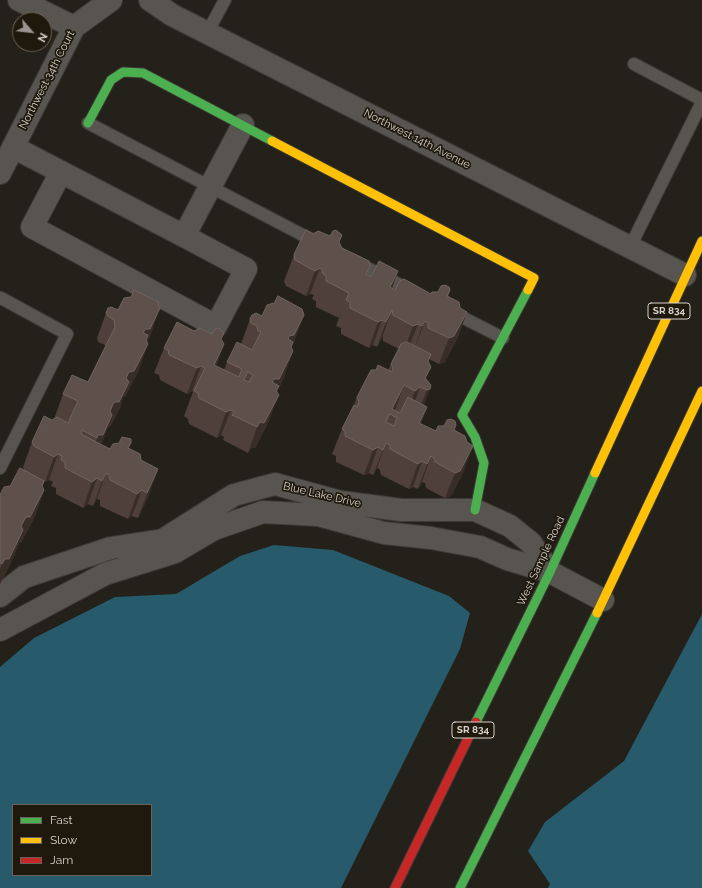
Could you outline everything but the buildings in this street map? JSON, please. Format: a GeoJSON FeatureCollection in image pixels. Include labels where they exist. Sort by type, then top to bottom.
{"type":"FeatureCollection","features":[{"type":"Feature","properties":{"kind":"main road"},"geometry":{"type":"LineString","coordinates":[[88,123],[111,80],[123,72],[143,73],[534,278],[462,415],[475,437],[484,463],[475,510]]}},
{"type":"Feature","properties":{"kind":"main road","name":"West Sample Road"},"geometry":{"type":"LineString","coordinates":[[395,888],[550,572],[685,275],[702,241]]}},
{"type":"Feature","properties":{"kind":"main road"},"geometry":{"type":"LineString","coordinates":[[460,888],[603,600],[702,391]]}},
{"type":"Feature","properties":{"kind":"street"},"geometry":{"type":"LineString","coordinates":[[19,0],[74,27]]}},
{"type":"Feature","properties":{"kind":"street","name":"Northwest 34th Court"},"geometry":{"type":"LineString","coordinates":[[0,173],[74,27],[111,0]]}},
{"type":"Feature","properties":{"kind":"street","name":"Northwest 14th Avenue"},"geometry":{"type":"LineString","coordinates":[[150,0],[172,15],[207,33],[685,275]]}},
{"type":"Feature","properties":{"kind":"street"},"geometry":{"type":"LineString","coordinates":[[184,236],[243,125]]}},
{"type":"Feature","properties":{"kind":"street"},"geometry":{"type":"LineString","coordinates":[[13,147],[184,236],[246,269],[216,326],[32,227],[61,172]]}},
{"type":"Feature","properties":{"kind":"street","name":"Blue Lake Drive"},"geometry":{"type":"LineString","coordinates":[[0,596],[24,577],[111,548],[163,540],[234,495],[275,484],[341,502],[401,510],[475,510],[510,526],[531,543],[550,572]]}},
{"type":"Feature","properties":{"kind":"street","name":"Blue Lake Drive"},"geometry":{"type":"LineString","coordinates":[[0,630],[22,620],[105,574],[175,552],[214,529],[263,512],[318,515],[384,533],[431,538],[480,547],[507,559],[550,572],[603,600]]}},
{"type":"Feature","properties":{"kind":"lane"},"geometry":{"type":"LineString","coordinates":[[207,33],[225,0]]}},
{"type":"Feature","properties":{"kind":"lane"},"geometry":{"type":"LineString","coordinates":[[630,247],[702,101],[634,64]]}},
{"type":"Feature","properties":{"kind":"lane"},"geometry":{"type":"LineString","coordinates":[[88,123],[328,248]]}},
{"type":"Feature","properties":{"kind":"lane"},"geometry":{"type":"LineString","coordinates":[[342,255],[426,298]]}},
{"type":"Feature","properties":{"kind":"lane"},"geometry":{"type":"LineString","coordinates":[[0,299],[1,298],[67,334],[0,468]]}},
{"type":"Feature","properties":{"kind":"lane"},"geometry":{"type":"LineString","coordinates":[[440,306],[503,338]]}},
{"type":"Feature","properties":{"kind":"water"},"geometry":{"type":"Polygon","coordinates":[[[274,545],[333,550],[449,596],[470,613],[460,649],[341,888],[0,888],[0,667],[34,638],[115,597],[176,594],[240,556],[274,545]]]}},
{"type":"Feature","properties":{"kind":"water"},"geometry":{"type":"Polygon","coordinates":[[[702,614],[702,888],[548,888],[550,884],[528,851],[545,822],[624,761],[702,614]]]}},
{"type":"Feature","properties":{"kind":"traffic: fast"},"geometry":{"type":"LineString","coordinates":[[88,123],[111,80],[123,72],[143,73],[272,141]]}},
{"type":"Feature","properties":{"kind":"traffic: fast"},"geometry":{"type":"LineString","coordinates":[[475,510],[484,463],[475,437],[462,415],[528,290]]}},
{"type":"Feature","properties":{"kind":"traffic: fast"},"geometry":{"type":"LineString","coordinates":[[476,722],[550,572],[595,473]]}},
{"type":"Feature","properties":{"kind":"traffic: fast"},"geometry":{"type":"LineString","coordinates":[[460,888],[597,613]]}},
{"type":"Feature","properties":{"kind":"traffic: slow"},"geometry":{"type":"LineString","coordinates":[[272,141],[534,278],[528,290]]}},
{"type":"Feature","properties":{"kind":"traffic: slow"},"geometry":{"type":"LineString","coordinates":[[595,473],[702,241]]}},
{"type":"Feature","properties":{"kind":"traffic: slow"},"geometry":{"type":"LineString","coordinates":[[597,613],[702,391]]}},
{"type":"Feature","properties":{"kind":"traffic: jam"},"geometry":{"type":"LineString","coordinates":[[395,888],[476,722]]}}]}
